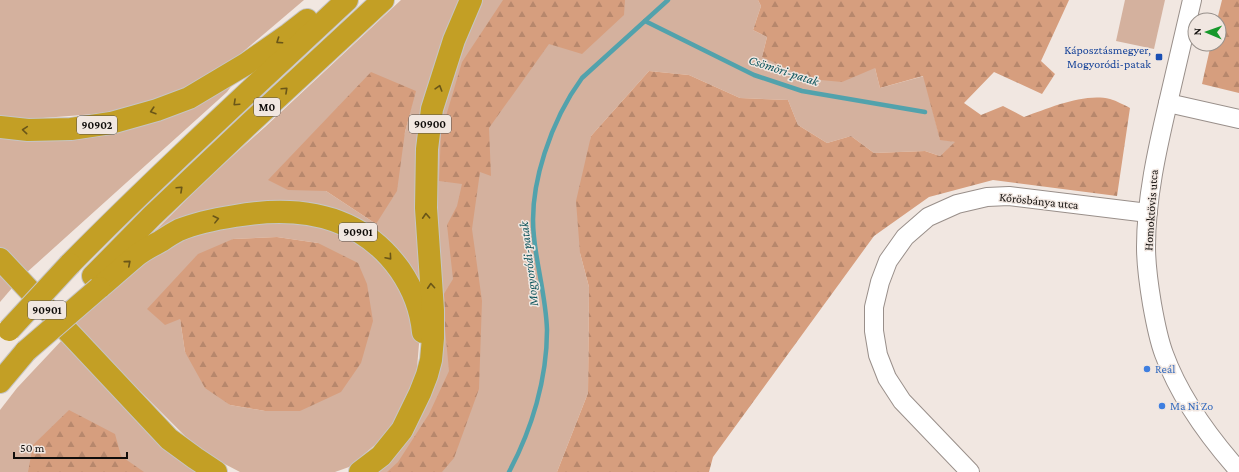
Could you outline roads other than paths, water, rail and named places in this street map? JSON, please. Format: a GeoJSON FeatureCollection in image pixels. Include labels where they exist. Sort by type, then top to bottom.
{"type":"FeatureCollection","features":[{"type":"Feature","properties":{"kind":"highway","name":"90902"},"geometry":{"type":"LineString","coordinates":[[0,127],[28,130],[71,129],[111,123],[157,110],[189,98],[246,64],[289,34],[332,0]]}},
{"type":"Feature","properties":{"kind":"highway","name":"M0"},"geometry":{"type":"LineString","coordinates":[[4,335],[70,264],[126,207],[347,0]]}},
{"type":"Feature","properties":{"kind":"highway","name":"M0"},"geometry":{"type":"LineString","coordinates":[[93,285],[163,205],[384,0]]}},
{"type":"Feature","properties":{"kind":"highway","name":"90900"},"geometry":{"type":"LineString","coordinates":[[420,393],[431,360],[433,338],[433,310],[426,208],[428,141],[432,109],[454,40],[471,0]]}},
{"type":"Feature","properties":{"kind":"highway","name":"90901"},"geometry":{"type":"LineString","coordinates":[[0,382],[26,351],[93,285],[178,230],[218,218],[269,211],[305,213],[340,223],[362,234],[382,249],[406,279],[414,294],[422,322],[424,348],[420,393],[402,430],[381,456],[360,472]]}},
{"type":"Feature","properties":{"kind":"highway","name":"90901"},"geometry":{"type":"LineString","coordinates":[[0,259],[170,439],[216,472]]}},
{"type":"Feature","properties":{"kind":"street","name":"Homoktövis utca"},"geometry":{"type":"LineString","coordinates":[[1192,0],[1155,158],[1148,213],[1146,247],[1150,288],[1156,327],[1164,355],[1177,383],[1193,413],[1207,433],[1239,471]]}},
{"type":"Feature","properties":{"kind":"street"},"geometry":{"type":"LineString","coordinates":[[1168,103],[1239,119]]}},
{"type":"Feature","properties":{"kind":"street","name":"Kőrösbánya utca"},"geometry":{"type":"LineString","coordinates":[[970,472],[902,401],[887,378],[878,355],[874,325],[874,307],[880,282],[888,261],[905,237],[928,217],[957,204],[987,197],[1008,196],[1148,213]]}},
{"type":"Feature","properties":{"kind":"waterway","name":"Mogyoródi-patak"},"geometry":{"type":"LineString","coordinates":[[509,472],[525,439],[537,403],[544,367],[547,330],[535,249],[533,217],[535,196],[544,153],[561,113],[571,94],[582,78],[668,0]]}},
{"type":"Feature","properties":{"kind":"waterway","name":"Csömöri-patak"},"geometry":{"type":"LineString","coordinates":[[645,21],[754,75],[802,91],[925,112]]}},
{"type":"Feature","properties":{"kind":"place","name":"Káposztásmegyer, Mogyoródi-patak"},"geometry":{"type":"Point","coordinates":[1159,57]}},
{"type":"Feature","properties":{"kind":"place","name":"Reál"},"geometry":{"type":"Point","coordinates":[1147,369]}},
{"type":"Feature","properties":{"kind":"place","name":"Ma Ni Zo"},"geometry":{"type":"Point","coordinates":[1162,406]}}]}
